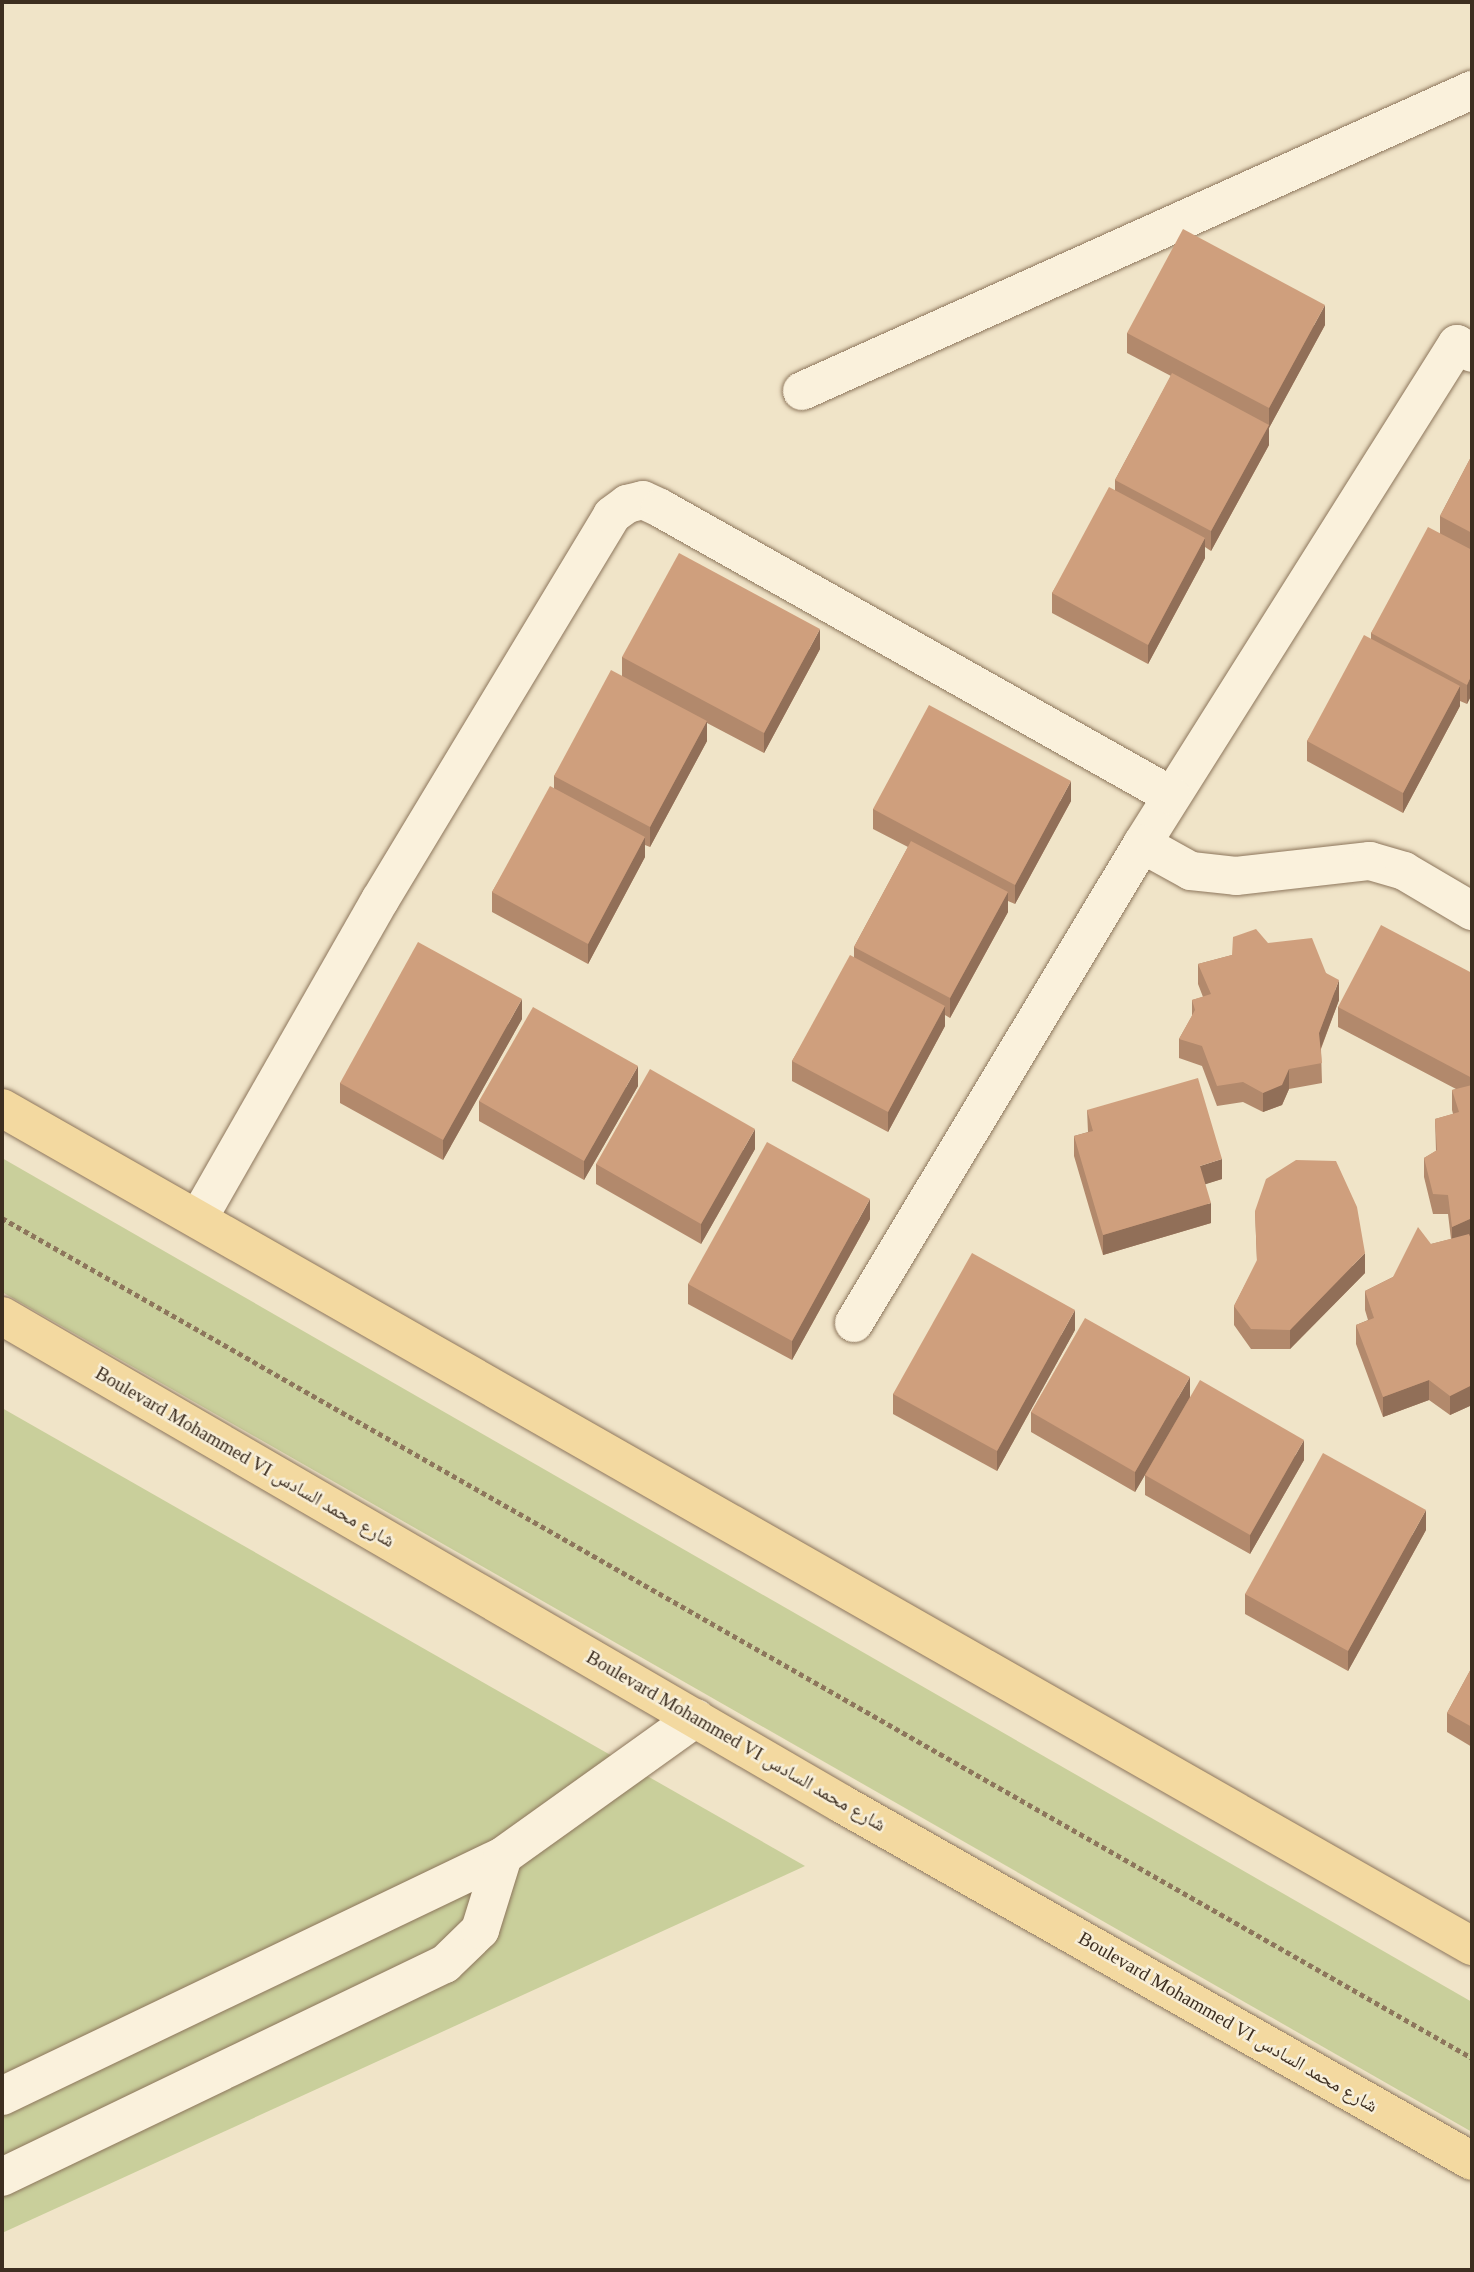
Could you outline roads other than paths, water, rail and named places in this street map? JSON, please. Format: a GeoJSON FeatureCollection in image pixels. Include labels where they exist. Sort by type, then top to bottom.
{"type":"FeatureCollection","features":[{"type":"Feature","properties":{"kind":"main road"},"geometry":{"type":"LineString","coordinates":[[2,1108],[1472,1946]]}},
{"type":"Feature","properties":{"kind":"main road","name":"Boulevard Mohammed VI شارع محمد السادس"},"geometry":{"type":"LineString","coordinates":[[2,1317],[696,1718],[1472,2161]]}},
{"type":"Feature","properties":{"kind":"street"},"geometry":{"type":"LineString","coordinates":[[803,391],[1472,90]]}},
{"type":"Feature","properties":{"kind":"street"},"geometry":{"type":"LineString","coordinates":[[854,1323],[1142,844],[1457,344],[1472,353]]}},
{"type":"Feature","properties":{"kind":"street"},"geometry":{"type":"LineString","coordinates":[[198,1219],[380,900],[612,515],[626,504],[643,500],[660,508],[1172,796]]}},
{"type":"Feature","properties":{"kind":"street"},"geometry":{"type":"LineString","coordinates":[[1142,844],[1191,871],[1236,876],[1370,861],[1404,871],[1472,911]]}},
{"type":"Feature","properties":{"kind":"street"},"geometry":{"type":"LineString","coordinates":[[2,2096],[503,1856],[696,1718]]}},
{"type":"Feature","properties":{"kind":"street"},"geometry":{"type":"LineString","coordinates":[[2,2177],[445,1964],[481,1930],[503,1856]]}}]}
